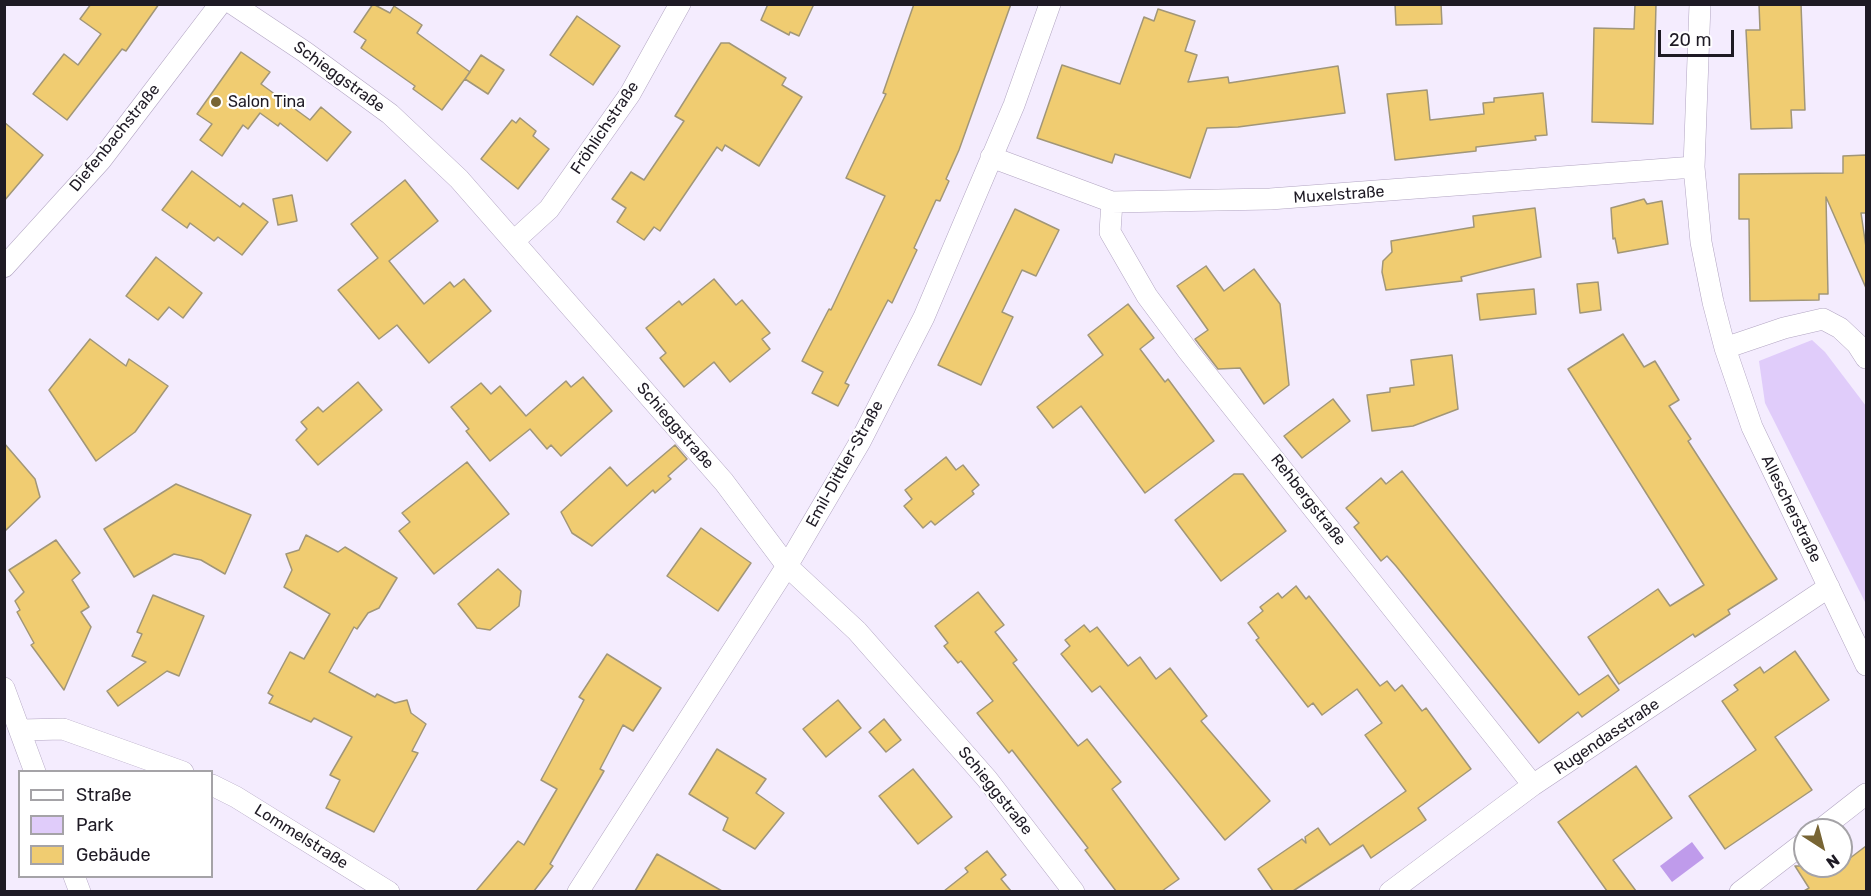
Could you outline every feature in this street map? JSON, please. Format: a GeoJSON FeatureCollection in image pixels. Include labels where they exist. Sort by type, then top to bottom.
{"type":"FeatureCollection","features":[{"type":"Feature","properties":{"kind":"street","name":"Diefenbachstraße"},"geometry":{"type":"LineString","coordinates":[[4,267],[101,160],[220,4]]}},
{"type":"Feature","properties":{"kind":"street","name":"Schieggstraße"},"geometry":{"type":"LineString","coordinates":[[233,4],[305,52],[390,114],[459,179],[724,482],[787,566],[857,631],[987,778],[1074,891]]}},
{"type":"Feature","properties":{"kind":"street","name":"Fröhlichstraße"},"geometry":{"type":"LineString","coordinates":[[514,241],[556,199],[630,94],[681,4]]}},
{"type":"Feature","properties":{"kind":"street","name":"Emil-Dittler-Straße"},"geometry":{"type":"LineString","coordinates":[[578,891],[787,566],[860,442],[924,318],[1014,105],[1050,4]]}},
{"type":"Feature","properties":{"kind":"street","name":"Allescherstraße"},"geometry":{"type":"LineString","coordinates":[[1700,4],[1694,167],[1702,251],[1725,348],[1752,428],[1866,665]]}},
{"type":"Feature","properties":{"kind":"street","name":"Muxelstraße"},"geometry":{"type":"LineString","coordinates":[[991,158],[1112,202],[1293,198],[1694,167]]}},
{"type":"Feature","properties":{"kind":"street","name":"Rehbergstraße"},"geometry":{"type":"LineString","coordinates":[[1112,202],[1110,232],[1147,296],[1188,351],[1533,785]]}},
{"type":"Feature","properties":{"kind":"street"},"geometry":{"type":"LineString","coordinates":[[1725,348],[1784,328],[1823,319],[1840,328],[1857,344],[1866,358]]}},
{"type":"Feature","properties":{"kind":"street","name":"Rugendasstraße"},"geometry":{"type":"LineString","coordinates":[[1390,891],[1533,785],[1829,587]]}},
{"type":"Feature","properties":{"kind":"street"},"geometry":{"type":"LineString","coordinates":[[4,688],[35,770]]}},
{"type":"Feature","properties":{"kind":"street"},"geometry":{"type":"LineString","coordinates":[[21,730],[63,729],[180,770]]}},
{"type":"Feature","properties":{"kind":"street","name":"Lommelstraße"},"geometry":{"type":"LineString","coordinates":[[213,786],[236,797],[389,891]]}},
{"type":"Feature","properties":{"kind":"street"},"geometry":{"type":"LineString","coordinates":[[1835,818],[1866,794]]}},
{"type":"Feature","properties":{"kind":"street"},"geometry":{"type":"LineString","coordinates":[[1740,891],[1793,851]]}},
{"type":"Feature","properties":{"kind":"green space"},"geometry":{"type":"Polygon","coordinates":[[[1812,340],[1825,352],[1866,406],[1866,604],[1765,403],[1759,361],[1812,340]]]}},
{"type":"Feature","properties":{"kind":"shaded area"},"geometry":{"type":"Polygon","coordinates":[[[1692,842],[1704,858],[1672,882],[1660,866],[1692,842]]]}},
{"type":"Feature","properties":{"kind":"building"},"geometry":{"type":"Polygon","coordinates":[[[91,4],[159,4],[126,51],[122,49],[67,120],[33,94],[64,54],[78,65],[101,34],[80,19],[91,4]]]}},
{"type":"Feature","properties":{"kind":"building"},"geometry":{"type":"Polygon","coordinates":[[[373,4],[390,13],[394,6],[422,25],[417,33],[470,72],[442,110],[413,89],[415,86],[361,48],[366,40],[354,32],[373,4]]]}},
{"type":"Feature","properties":{"kind":"building"},"geometry":{"type":"Polygon","coordinates":[[[768,4],[814,4],[799,36],[790,32],[789,35],[761,20],[768,4]]]}},
{"type":"Feature","properties":{"kind":"building"},"geometry":{"type":"Polygon","coordinates":[[[914,4],[1011,4],[959,150],[946,179],[949,181],[940,201],[936,200],[914,248],[917,250],[892,303],[888,300],[845,383],[849,385],[838,406],[812,393],[823,372],[802,361],[829,309],[831,310],[885,196],[846,178],[886,94],[883,93],[914,4]]]}},
{"type":"Feature","properties":{"kind":"building"},"geometry":{"type":"Polygon","coordinates":[[[1395,4],[1441,4],[1442,24],[1396,25],[1395,4]]]}},
{"type":"Feature","properties":{"kind":"building"},"geometry":{"type":"Polygon","coordinates":[[[1635,4],[1656,4],[1653,124],[1592,122],[1594,28],[1634,29],[1635,4]]]}},
{"type":"Feature","properties":{"kind":"building"},"geometry":{"type":"Polygon","coordinates":[[[1759,4],[1801,4],[1805,110],[1791,110],[1792,128],[1751,129],[1746,30],[1760,30],[1759,4]]]}},
{"type":"Feature","properties":{"kind":"building"},"geometry":{"type":"Polygon","coordinates":[[[1158,9],[1195,21],[1185,51],[1197,55],[1188,82],[1228,77],[1229,83],[1338,66],[1345,113],[1238,127],[1207,128],[1190,178],[1115,154],[1112,163],[1037,138],[1062,65],[1120,84],[1144,17],[1154,21],[1158,9]]]}},
{"type":"Feature","properties":{"kind":"building"},"geometry":{"type":"Polygon","coordinates":[[[577,16],[620,46],[593,85],[550,55],[577,16]]]}},
{"type":"Feature","properties":{"kind":"building"},"geometry":{"type":"Polygon","coordinates":[[[721,43],[729,43],[786,78],[782,85],[802,97],[759,166],[725,145],[722,151],[717,147],[660,231],[654,227],[644,240],[617,222],[626,208],[612,199],[631,172],[644,180],[684,121],[675,116],[721,43]]]}},
{"type":"Feature","properties":{"kind":"building"},"geometry":{"type":"Polygon","coordinates":[[[241,52],[270,72],[261,84],[310,120],[321,107],[351,132],[327,161],[280,123],[278,126],[260,113],[248,129],[243,125],[222,156],[200,140],[212,124],[197,114],[241,52]]]}},
{"type":"Feature","properties":{"kind":"building"},"geometry":{"type":"Polygon","coordinates":[[[481,55],[504,70],[488,94],[465,79],[481,55]]]}},
{"type":"Feature","properties":{"kind":"building"},"geometry":{"type":"Polygon","coordinates":[[[1427,90],[1430,120],[1484,114],[1483,103],[1494,102],[1494,98],[1543,93],[1547,135],[1535,136],[1536,140],[1476,147],[1476,151],[1395,160],[1387,94],[1427,90]]]}},
{"type":"Feature","properties":{"kind":"building"},"geometry":{"type":"Polygon","coordinates":[[[520,118],[536,131],[533,136],[549,149],[518,189],[481,159],[512,120],[516,123],[520,118]]]}},
{"type":"Feature","properties":{"kind":"building"},"geometry":{"type":"Polygon","coordinates":[[[4,122],[43,155],[4,201],[4,122]]]}},
{"type":"Feature","properties":{"kind":"building"},"geometry":{"type":"Polygon","coordinates":[[[1866,155],[1866,213],[1861,213],[1866,247],[1866,288],[1826,197],[1828,294],[1819,294],[1819,300],[1750,301],[1749,219],[1739,219],[1739,174],[1843,173],[1843,156],[1866,155]]]}},
{"type":"Feature","properties":{"kind":"building"},"geometry":{"type":"Polygon","coordinates":[[[192,171],[240,207],[243,203],[268,222],[242,255],[218,237],[214,241],[190,223],[187,228],[162,210],[192,171]]]}},
{"type":"Feature","properties":{"kind":"building"},"geometry":{"type":"Polygon","coordinates":[[[405,180],[438,221],[389,261],[424,304],[450,282],[454,287],[464,279],[491,311],[429,363],[397,325],[379,339],[338,290],[378,258],[351,224],[405,180]]]}},
{"type":"Feature","properties":{"kind":"building"},"geometry":{"type":"Polygon","coordinates":[[[292,195],[297,221],[278,225],[273,199],[292,195]]]}},
{"type":"Feature","properties":{"kind":"building"},"geometry":{"type":"Polygon","coordinates":[[[1644,199],[1647,204],[1662,201],[1668,244],[1618,253],[1615,238],[1613,239],[1611,208],[1644,199]]]}},
{"type":"Feature","properties":{"kind":"building"},"geometry":{"type":"Polygon","coordinates":[[[1535,208],[1541,257],[1461,277],[1462,281],[1386,290],[1382,272],[1383,261],[1392,252],[1391,241],[1474,227],[1473,216],[1535,208]]]}},
{"type":"Feature","properties":{"kind":"building"},"geometry":{"type":"Polygon","coordinates":[[[1015,209],[1059,230],[1036,276],[1022,270],[1002,312],[1013,317],[981,385],[938,365],[1015,209]]]}},
{"type":"Feature","properties":{"kind":"building"},"geometry":{"type":"Polygon","coordinates":[[[156,257],[202,293],[183,318],[169,307],[158,320],[126,296],[156,257]]]}},
{"type":"Feature","properties":{"kind":"building"},"geometry":{"type":"Polygon","coordinates":[[[1206,266],[1224,291],[1254,269],[1280,304],[1289,385],[1264,404],[1240,368],[1218,369],[1195,339],[1208,330],[1177,286],[1206,266]]]}},
{"type":"Feature","properties":{"kind":"building"},"geometry":{"type":"Polygon","coordinates":[[[714,279],[736,305],[742,300],[770,333],[762,339],[770,349],[730,382],[714,362],[684,387],[660,358],[666,353],[646,328],[679,301],[682,305],[714,279]]]}},
{"type":"Feature","properties":{"kind":"building"},"geometry":{"type":"Polygon","coordinates":[[[1598,282],[1601,310],[1580,313],[1577,284],[1598,282]]]}},
{"type":"Feature","properties":{"kind":"building"},"geometry":{"type":"Polygon","coordinates":[[[1534,289],[1536,314],[1480,320],[1477,294],[1534,289]]]}},
{"type":"Feature","properties":{"kind":"building"},"geometry":{"type":"Polygon","coordinates":[[[1128,304],[1154,338],[1140,349],[1165,382],[1168,379],[1214,441],[1145,493],[1081,406],[1053,428],[1037,407],[1103,355],[1088,335],[1128,304]]]}},
{"type":"Feature","properties":{"kind":"building"},"geometry":{"type":"Polygon","coordinates":[[[1623,334],[1644,367],[1655,361],[1679,400],[1669,406],[1691,439],[1688,441],[1777,579],[1728,610],[1730,614],[1695,637],[1693,634],[1619,684],[1588,637],[1658,589],[1670,606],[1704,585],[1568,369],[1623,334]]]}},
{"type":"Feature","properties":{"kind":"building"},"geometry":{"type":"Polygon","coordinates":[[[90,339],[126,366],[129,359],[168,386],[135,432],[96,461],[49,390],[90,339]]]}},
{"type":"Feature","properties":{"kind":"building"},"geometry":{"type":"Polygon","coordinates":[[[1452,355],[1458,409],[1413,426],[1372,431],[1367,395],[1390,392],[1390,388],[1414,385],[1411,360],[1452,355]]]}},
{"type":"Feature","properties":{"kind":"building"},"geometry":{"type":"Polygon","coordinates":[[[583,377],[612,411],[561,456],[551,445],[547,449],[530,429],[490,461],[466,431],[469,429],[451,407],[481,383],[491,394],[500,386],[526,416],[566,381],[571,387],[583,377]]]}},
{"type":"Feature","properties":{"kind":"building"},"geometry":{"type":"Polygon","coordinates":[[[358,382],[382,410],[318,465],[296,440],[307,429],[301,422],[318,407],[323,412],[358,382]]]}},
{"type":"Feature","properties":{"kind":"building"},"geometry":{"type":"Polygon","coordinates":[[[1333,399],[1350,421],[1302,458],[1284,436],[1333,399]]]}},
{"type":"Feature","properties":{"kind":"building"},"geometry":{"type":"Polygon","coordinates":[[[4,443],[35,479],[40,497],[4,532],[4,443]]]}},
{"type":"Feature","properties":{"kind":"building"},"geometry":{"type":"Polygon","coordinates":[[[675,445],[687,459],[668,476],[671,479],[655,493],[653,490],[592,546],[572,533],[561,512],[610,467],[627,486],[675,445]]]}},
{"type":"Feature","properties":{"kind":"building"},"geometry":{"type":"Polygon","coordinates":[[[946,457],[956,470],[963,465],[979,485],[972,491],[974,494],[935,525],[931,521],[923,528],[904,506],[912,499],[905,490],[946,457]]]}},
{"type":"Feature","properties":{"kind":"building"},"geometry":{"type":"Polygon","coordinates":[[[467,462],[509,514],[434,574],[399,531],[410,522],[402,513],[467,462]]]}},
{"type":"Feature","properties":{"kind":"building"},"geometry":{"type":"Polygon","coordinates":[[[1402,471],[1579,695],[1608,675],[1619,690],[1582,717],[1578,712],[1539,743],[1396,566],[1387,556],[1381,561],[1354,527],[1359,523],[1346,508],[1381,478],[1386,484],[1402,471]]]}},
{"type":"Feature","properties":{"kind":"building"},"geometry":{"type":"Polygon","coordinates":[[[1234,474],[1243,474],[1286,531],[1221,581],[1175,520],[1234,474]]]}},
{"type":"Feature","properties":{"kind":"building"},"geometry":{"type":"Polygon","coordinates":[[[176,484],[251,515],[225,574],[201,560],[174,554],[134,577],[104,529],[176,484]]]}},
{"type":"Feature","properties":{"kind":"building"},"geometry":{"type":"Polygon","coordinates":[[[701,528],[751,563],[718,611],[667,576],[701,528]]]}},
{"type":"Feature","properties":{"kind":"building"},"geometry":{"type":"Polygon","coordinates":[[[306,535],[338,552],[345,547],[397,578],[379,608],[368,613],[357,629],[354,627],[329,672],[375,697],[377,694],[395,703],[407,700],[411,713],[426,724],[412,751],[418,753],[374,832],[326,808],[340,780],[330,775],[352,737],[314,718],[311,722],[269,703],[273,696],[268,693],[290,652],[304,659],[330,614],[284,587],[292,570],[286,554],[299,550],[306,535]]]}},
{"type":"Feature","properties":{"kind":"building"},"geometry":{"type":"Polygon","coordinates":[[[56,540],[80,573],[72,580],[89,607],[81,612],[91,627],[64,690],[31,645],[34,643],[17,612],[20,610],[15,601],[24,592],[9,570],[56,540]]]}},
{"type":"Feature","properties":{"kind":"building"},"geometry":{"type":"Polygon","coordinates":[[[498,569],[521,591],[519,606],[490,630],[477,628],[458,604],[498,569]]]}},
{"type":"Feature","properties":{"kind":"building"},"geometry":{"type":"Polygon","coordinates":[[[1296,586],[1306,599],[1309,596],[1380,686],[1387,681],[1395,691],[1402,685],[1422,711],[1426,708],[1471,769],[1418,808],[1426,820],[1371,858],[1363,845],[1293,891],[1273,891],[1258,869],[1302,839],[1306,843],[1305,837],[1318,828],[1330,845],[1406,791],[1365,735],[1382,723],[1357,689],[1322,715],[1313,703],[1308,707],[1256,640],[1259,638],[1248,623],[1263,611],[1260,607],[1278,593],[1282,598],[1296,586]]]}},
{"type":"Feature","properties":{"kind":"building"},"geometry":{"type":"Polygon","coordinates":[[[978,592],[1004,625],[995,632],[1017,660],[1013,663],[1078,746],[1087,739],[1121,782],[1112,789],[1179,879],[1162,891],[1116,891],[1085,850],[1088,848],[1012,750],[1009,753],[977,713],[993,701],[961,661],[958,663],[944,646],[948,643],[935,626],[978,592]]]}},
{"type":"Feature","properties":{"kind":"building"},"geometry":{"type":"Polygon","coordinates":[[[153,595],[204,616],[179,676],[167,671],[118,706],[107,691],[146,662],[132,656],[142,634],[137,632],[153,595]]]}},
{"type":"Feature","properties":{"kind":"building"},"geometry":{"type":"Polygon","coordinates":[[[1084,625],[1090,632],[1097,627],[1128,666],[1140,657],[1156,679],[1170,668],[1207,716],[1201,721],[1270,801],[1225,840],[1100,686],[1092,692],[1061,654],[1070,646],[1065,640],[1084,625]]]}},
{"type":"Feature","properties":{"kind":"building"},"geometry":{"type":"Polygon","coordinates":[[[1795,651],[1829,700],[1775,737],[1812,790],[1725,849],[1689,796],[1756,750],[1722,701],[1738,690],[1734,685],[1760,667],[1764,673],[1795,651]]]}},
{"type":"Feature","properties":{"kind":"building"},"geometry":{"type":"Polygon","coordinates":[[[607,654],[661,688],[633,731],[623,725],[600,769],[604,771],[550,864],[553,866],[534,891],[476,891],[518,841],[524,845],[557,789],[541,780],[584,700],[579,697],[607,654]]]}},
{"type":"Feature","properties":{"kind":"building"},"geometry":{"type":"Polygon","coordinates":[[[838,700],[861,728],[826,757],[803,729],[838,700]]]}},
{"type":"Feature","properties":{"kind":"building"},"geometry":{"type":"Polygon","coordinates":[[[884,719],[901,740],[886,752],[869,732],[884,719]]]}},
{"type":"Feature","properties":{"kind":"building"},"geometry":{"type":"Polygon","coordinates":[[[717,749],[766,779],[756,793],[784,813],[755,849],[723,830],[728,818],[689,794],[717,749]]]}},
{"type":"Feature","properties":{"kind":"building"},"geometry":{"type":"Polygon","coordinates":[[[1636,766],[1672,818],[1613,860],[1636,891],[1607,891],[1558,822],[1636,766]]]}},
{"type":"Feature","properties":{"kind":"building"},"geometry":{"type":"Polygon","coordinates":[[[913,769],[952,817],[918,844],[879,796],[913,769]]]}},
{"type":"Feature","properties":{"kind":"building"},"geometry":{"type":"Polygon","coordinates":[[[1866,846],[1866,891],[1804,891],[1809,888],[1803,878],[1853,878],[1853,856],[1866,846]]]}},
{"type":"Feature","properties":{"kind":"building"},"geometry":{"type":"Polygon","coordinates":[[[987,851],[1006,875],[1001,879],[1011,891],[944,891],[968,872],[965,868],[987,851]]]}},
{"type":"Feature","properties":{"kind":"building"},"geometry":{"type":"Polygon","coordinates":[[[657,854],[722,891],[635,891],[657,854]]]}},
{"type":"Feature","properties":{"kind":"place","name":"Salon Tina"},"geometry":{"type":"Point","coordinates":[216,102]}}]}
